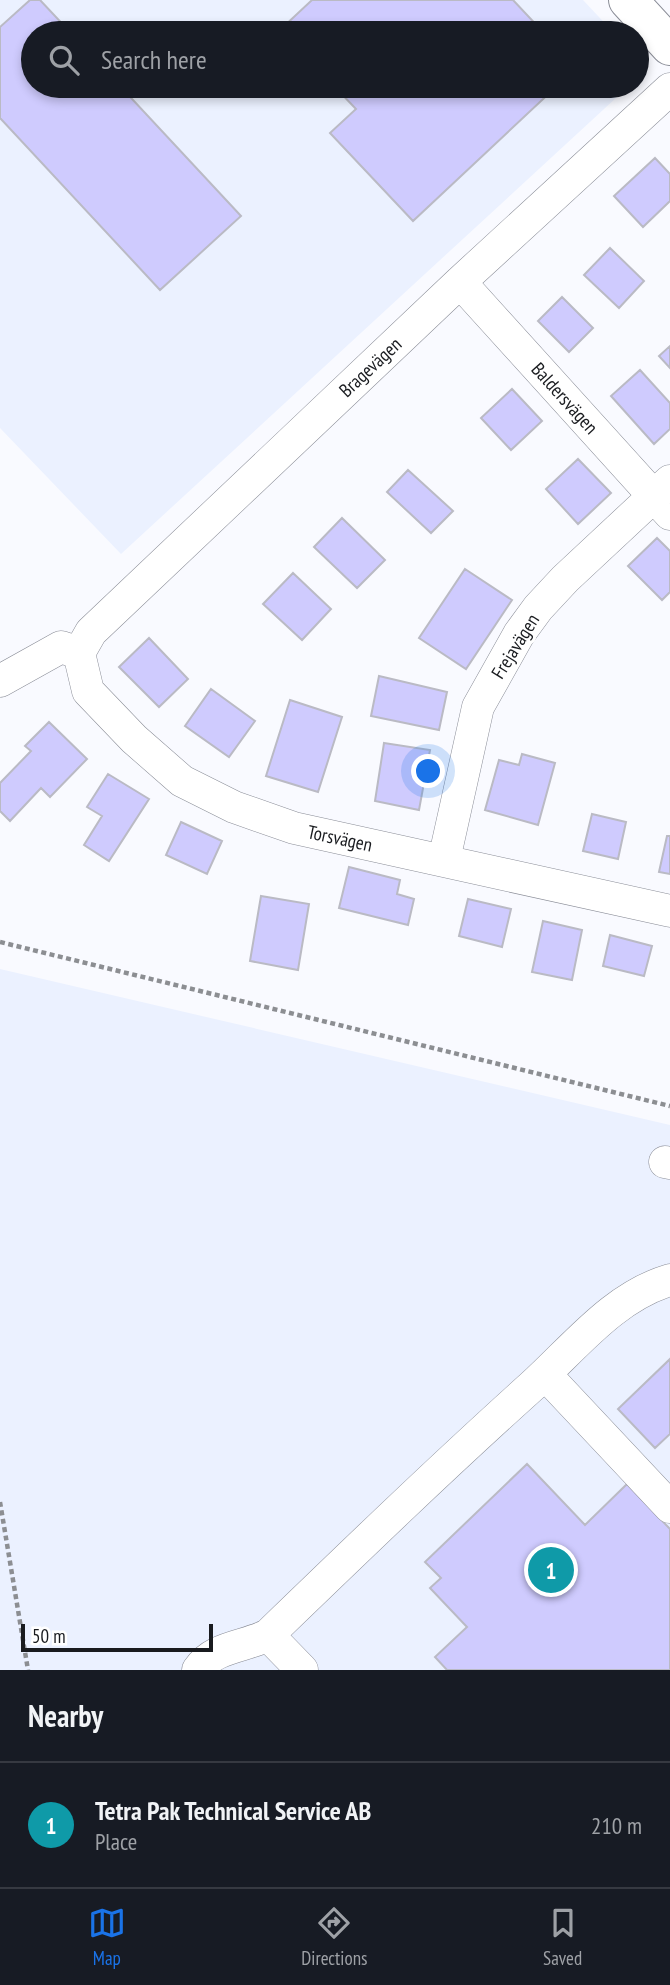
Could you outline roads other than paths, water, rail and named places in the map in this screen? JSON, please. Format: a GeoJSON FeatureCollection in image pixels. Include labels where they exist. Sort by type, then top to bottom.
{"type":"FeatureCollection","features":[{"type":"Feature","properties":{"kind":"main road"},"geometry":{"type":"LineString","coordinates":[[628,0],[647,21]]}},
{"type":"Feature","properties":{"kind":"main road"},"geometry":{"type":"LineString","coordinates":[[649,23],[670,46]]}},
{"type":"Feature","properties":{"kind":"street","name":"Bragevägen"},"geometry":{"type":"LineString","coordinates":[[79,653],[91,632],[460,282],[670,89]]}},
{"type":"Feature","properties":{"kind":"street","name":"Baldersvägen"},"geometry":{"type":"LineString","coordinates":[[460,282],[665,497]]}},
{"type":"Feature","properties":{"kind":"street","name":"Frejavägen"},"geometry":{"type":"LineString","coordinates":[[444,860],[478,707],[519,634],[538,608],[565,579],[665,497]]}},
{"type":"Feature","properties":{"kind":"street"},"geometry":{"type":"LineString","coordinates":[[0,681],[61,647],[79,653]]}},
{"type":"Feature","properties":{"kind":"street","name":"Torsvägen"},"geometry":{"type":"LineString","coordinates":[[79,653],[89,691],[134,739],[182,781],[234,807],[294,828],[670,911]]}},
{"type":"Feature","properties":{"kind":"street"},"geometry":{"type":"LineString","coordinates":[[198,1670],[229,1647],[253,1642],[268,1634],[425,1483],[611,1311],[648,1287],[670,1280]]}},
{"type":"Feature","properties":{"kind":"street"},"geometry":{"type":"LineString","coordinates":[[545,1374],[670,1507]]}},
{"type":"Feature","properties":{"kind":"street"},"geometry":{"type":"LineString","coordinates":[[268,1634],[302,1670]]}},
{"type":"Feature","properties":{"kind":"place","name":"Tetra Pak Technical Service AB"},"geometry":{"type":"Point","coordinates":[551,1570]}}]}
